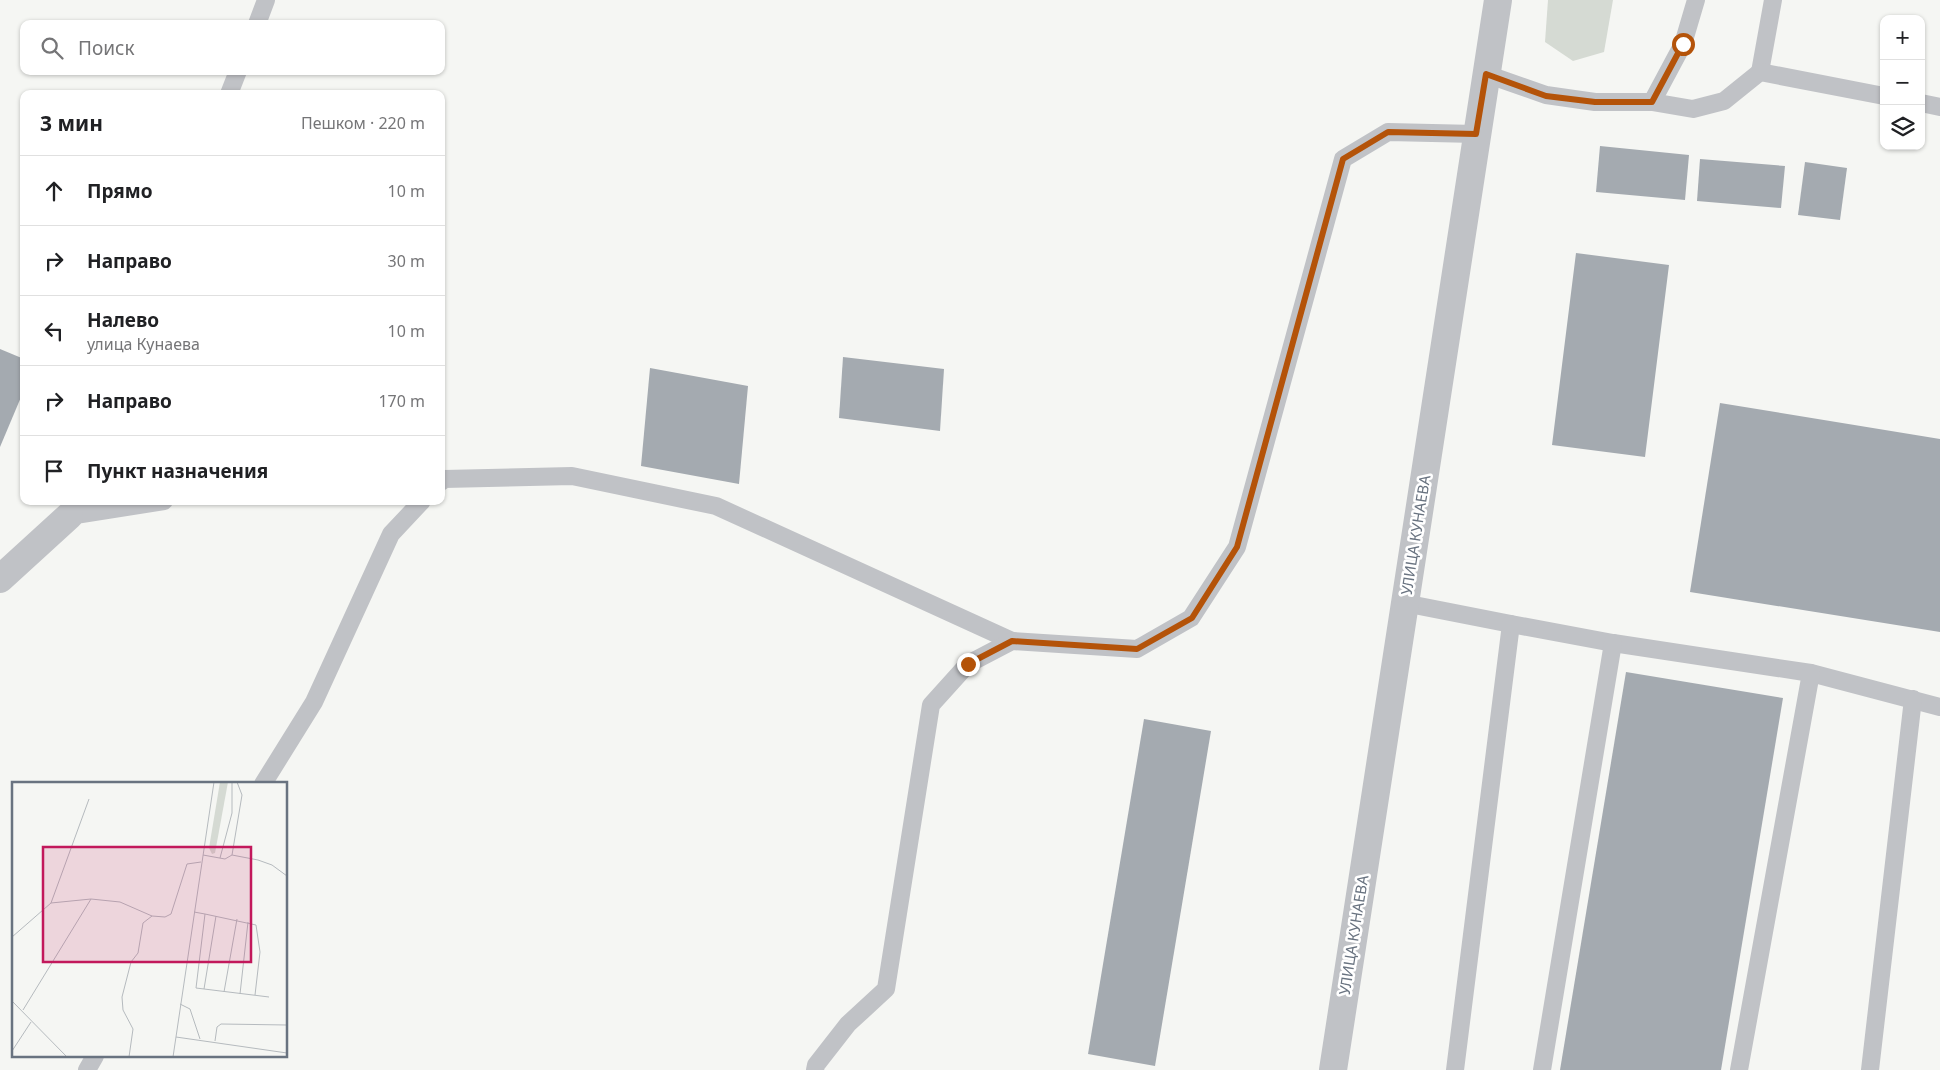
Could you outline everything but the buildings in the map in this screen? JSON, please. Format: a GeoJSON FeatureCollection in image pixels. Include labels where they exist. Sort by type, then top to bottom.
{"type":"FeatureCollection","features":[{"type":"Feature","properties":{"kind":"street","name":"УЛИЦА КУНАЕВА"},"geometry":{"type":"LineString","coordinates":[[1332,1070],[1498,0]]}},
{"type":"Feature","properties":{"kind":"street"},"geometry":{"type":"LineString","coordinates":[[0,579],[71,509]]}},
{"type":"Feature","properties":{"kind":"lane"},"geometry":{"type":"LineString","coordinates":[[258,20],[266,0]]}},
{"type":"Feature","properties":{"kind":"lane"},"geometry":{"type":"LineString","coordinates":[[1652,102],[1683,44],[1696,0]]}},
{"type":"Feature","properties":{"kind":"lane"},"geometry":{"type":"LineString","coordinates":[[1486,74],[1546,96],[1595,102],[1652,102],[1694,109],[1724,101],[1760,72],[1773,0]]}},
{"type":"Feature","properties":{"kind":"lane"},"geometry":{"type":"LineString","coordinates":[[1760,72],[1880,95]]}},
{"type":"Feature","properties":{"kind":"lane"},"geometry":{"type":"LineString","coordinates":[[231,90],[236,75]]}},
{"type":"Feature","properties":{"kind":"lane"},"geometry":{"type":"LineString","coordinates":[[1925,104],[1940,107]]}},
{"type":"Feature","properties":{"kind":"lane"},"geometry":{"type":"LineString","coordinates":[[445,480],[572,476],[716,506],[1012,641],[1137,649],[1192,618],[1237,547],[1343,159],[1388,132],[1476,134]]}},
{"type":"Feature","properties":{"kind":"lane"},"geometry":{"type":"LineString","coordinates":[[71,509],[118,505]]}},
{"type":"Feature","properties":{"kind":"lane"},"geometry":{"type":"LineString","coordinates":[[264,782],[314,702],[391,534],[418,505]]}},
{"type":"Feature","properties":{"kind":"lane"},"geometry":{"type":"LineString","coordinates":[[1404,603],[1613,643],[1811,673],[1940,707]]}},
{"type":"Feature","properties":{"kind":"lane"},"geometry":{"type":"LineString","coordinates":[[1455,1070],[1511,624]]}},
{"type":"Feature","properties":{"kind":"lane"},"geometry":{"type":"LineString","coordinates":[[815,1070],[816,1065],[848,1024],[886,989],[931,705],[968,664],[1012,641]]}},
{"type":"Feature","properties":{"kind":"lane"},"geometry":{"type":"LineString","coordinates":[[1542,1070],[1613,643]]}},
{"type":"Feature","properties":{"kind":"lane"},"geometry":{"type":"LineString","coordinates":[[1739,1070],[1811,673]]}},
{"type":"Feature","properties":{"kind":"lane"},"geometry":{"type":"LineString","coordinates":[[1870,1070],[1913,699]]}},
{"type":"Feature","properties":{"kind":"lane"},"geometry":{"type":"LineString","coordinates":[[87,1070],[94,1058]]}},
{"type":"Feature","properties":{"kind":"shaded area"},"geometry":{"type":"Polygon","coordinates":[[[1548,0],[1613,0],[1604,52],[1573,61],[1545,42],[1548,0]]]}},
{"type":"Feature","properties":{"kind":"route"},"geometry":{"type":"LineString","coordinates":[[968,664],[1012,641],[1058,642],[1137,649],[1192,618],[1237,547],[1343,159],[1388,132],[1476,134],[1486,74],[1546,96],[1595,102],[1652,102],[1683,44]]}}]}
